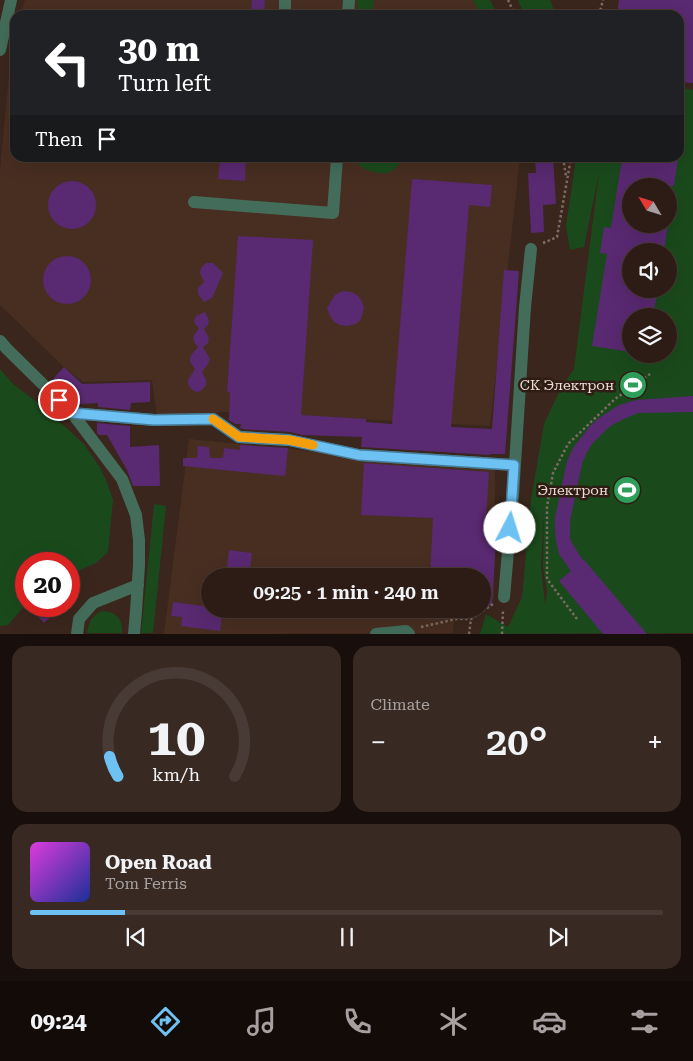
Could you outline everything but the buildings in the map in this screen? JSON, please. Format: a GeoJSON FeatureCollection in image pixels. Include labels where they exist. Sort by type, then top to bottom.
{"type":"FeatureCollection","features":[{"type":"Feature","properties":{"kind":"street"},"geometry":{"type":"LineString","coordinates":[[0,50],[11,0]]}},
{"type":"Feature","properties":{"kind":"street"},"geometry":{"type":"LineString","coordinates":[[194,202],[333,213],[337,162]]}},
{"type":"Feature","properties":{"kind":"street"},"geometry":{"type":"LineString","coordinates":[[504,596],[524,317],[531,249]]}},
{"type":"Feature","properties":{"kind":"street"},"geometry":{"type":"LineString","coordinates":[[0,341],[72,413],[122,479],[136,515],[139,540],[134,634]]}},
{"type":"Feature","properties":{"kind":"street"},"geometry":{"type":"LineString","coordinates":[[72,413],[154,420],[213,419],[239,437],[289,440],[359,455],[514,465]]}},
{"type":"Feature","properties":{"kind":"street"},"geometry":{"type":"LineString","coordinates":[[77,634],[79,619],[93,603],[138,585]]}},
{"type":"Feature","properties":{"kind":"street"},"geometry":{"type":"LineString","coordinates":[[376,634],[408,632]]}},
{"type":"Feature","properties":{"kind":"path"},"geometry":{"type":"LineString","coordinates":[[564,162],[567,180]]}},
{"type":"Feature","properties":{"kind":"path"},"geometry":{"type":"LineString","coordinates":[[531,249],[557,237],[570,162]]}},
{"type":"Feature","properties":{"kind":"path"},"geometry":{"type":"LineString","coordinates":[[576,619],[547,579],[546,507],[553,473],[568,444],[615,399],[650,374]]}},
{"type":"Feature","properties":{"kind":"path"},"geometry":{"type":"LineString","coordinates":[[408,632],[456,619],[471,619],[504,596]]}},
{"type":"Feature","properties":{"kind":"path"},"geometry":{"type":"LineString","coordinates":[[502,634],[504,596]]}},
{"type":"Feature","properties":{"kind":"path"},"geometry":{"type":"LineString","coordinates":[[469,634],[471,619]]}},
{"type":"Feature","properties":{"kind":"shaded area"},"geometry":{"type":"Polygon","coordinates":[[[25,0],[479,0],[486,10],[22,10],[25,0]]]}},
{"type":"Feature","properties":{"kind":"shaded area"},"geometry":{"type":"Polygon","coordinates":[[[10,63],[10,162],[520,162],[490,426],[229,412],[157,415],[152,380],[83,382],[64,367],[0,305],[0,170],[10,63]]]}},
{"type":"Feature","properties":{"kind":"shaded area"},"geometry":{"type":"Polygon","coordinates":[[[189,439],[495,470],[494,599],[491,599],[491,568],[201,568],[201,618],[454,618],[453,633],[164,634],[189,439]]]}},
{"type":"Feature","properties":{"kind":"green space"},"geometry":{"type":"Polygon","coordinates":[[[357,0],[374,0],[372,10],[358,10],[357,0]]]}},
{"type":"Feature","properties":{"kind":"green space"},"geometry":{"type":"Polygon","coordinates":[[[473,0],[490,0],[495,10],[478,10],[473,0]]]}},
{"type":"Feature","properties":{"kind":"green space"},"geometry":{"type":"Polygon","coordinates":[[[518,0],[550,0],[554,10],[522,10],[518,0]]]}},
{"type":"Feature","properties":{"kind":"green space","name":"СК Электрон"},"geometry":{"type":"Polygon","coordinates":[[[684,88],[693,90],[693,633],[480,634],[485,618],[491,617],[508,627],[522,597],[531,499],[544,424],[561,388],[574,369],[599,173],[584,247],[570,250],[566,226],[575,162],[684,162],[684,88]],[[544,508],[541,567],[545,604],[547,592],[543,567],[544,508]]]}},
{"type":"Feature","properties":{"kind":"green space"},"geometry":{"type":"Polygon","coordinates":[[[356,162],[401,162],[392,171],[385,173],[369,171],[356,162]]]}},
{"type":"Feature","properties":{"kind":"green space"},"geometry":{"type":"Polygon","coordinates":[[[0,369],[13,384],[42,406],[84,444],[99,466],[113,500],[108,552],[96,563],[80,570],[80,552],[15,552],[15,617],[8,625],[0,626],[0,369]]]}},
{"type":"Feature","properties":{"kind":"green space"},"geometry":{"type":"Polygon","coordinates":[[[154,504],[166,506],[153,633],[141,633],[154,504]]]}},
{"type":"Feature","properties":{"kind":"green space"},"geometry":{"type":"Polygon","coordinates":[[[103,611],[112,613],[118,618],[122,633],[87,633],[92,619],[96,614],[103,611]]]}},
{"type":"Feature","properties":{"kind":"slow traffic"},"geometry":{"type":"LineString","coordinates":[[213,419],[239,437],[289,440],[313,445]]}},
{"type":"Feature","properties":{"kind":"place","name":"СК Электрон"},"geometry":{"type":"Point","coordinates":[633,385]}},
{"type":"Feature","properties":{"kind":"place","name":"Электрон"},"geometry":{"type":"Point","coordinates":[627,490]}},
{"type":"Feature","properties":{"kind":"route"},"geometry":{"type":"LineString","coordinates":[[59,400],[72,413],[154,420],[213,419],[239,437],[289,440],[359,455],[514,465],[510,528]]}}]}
